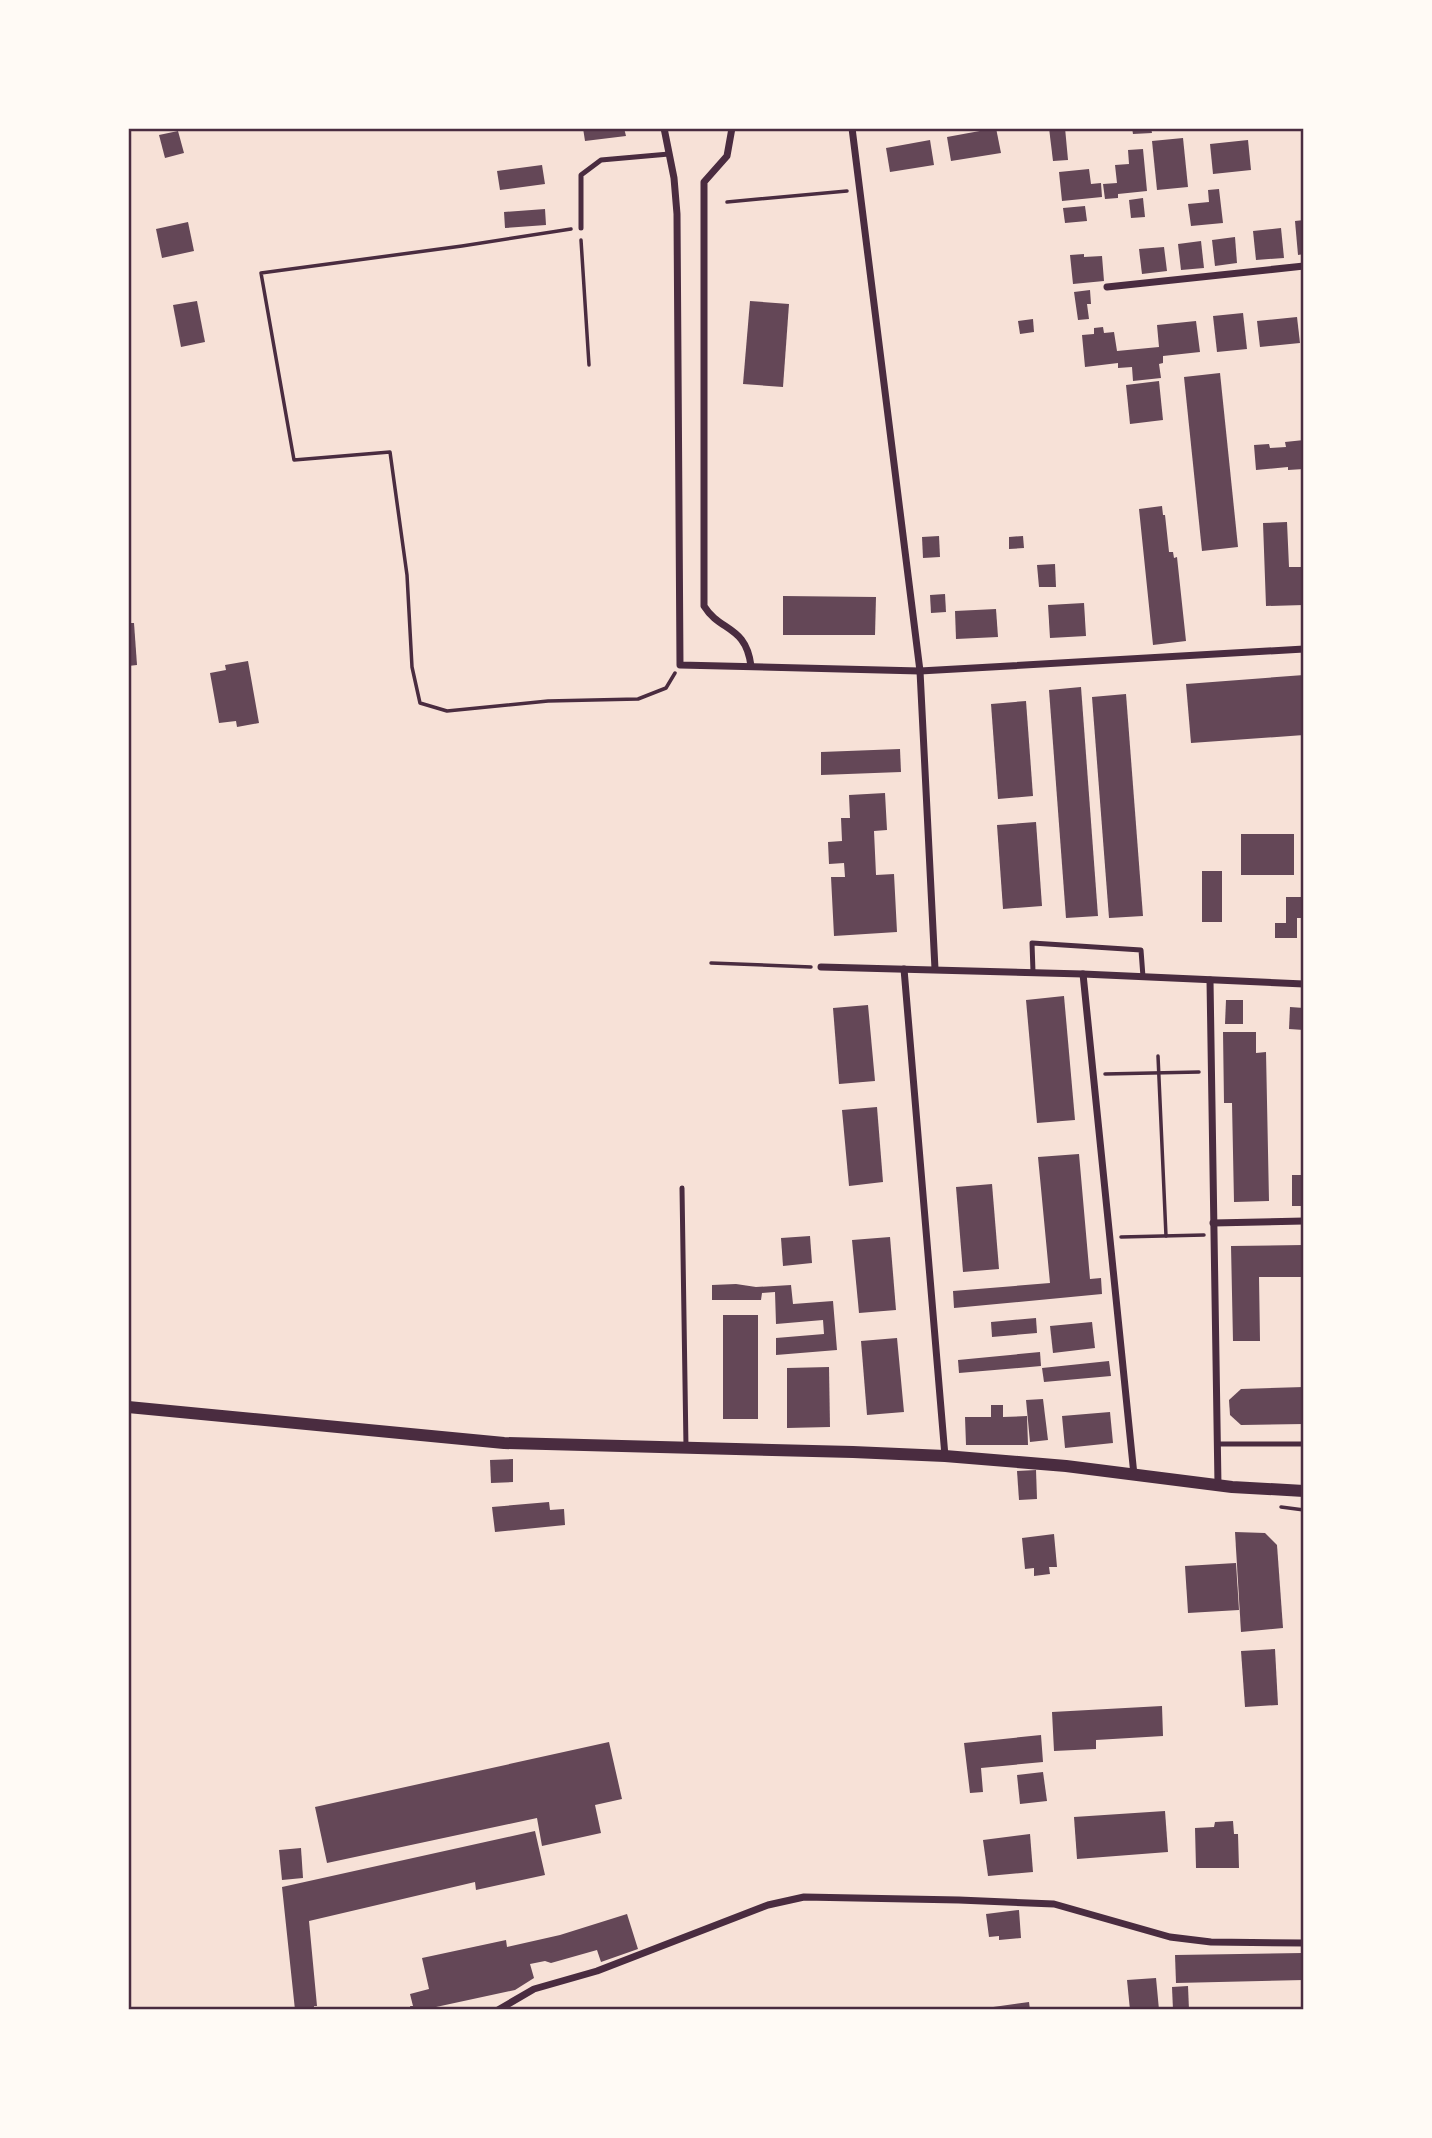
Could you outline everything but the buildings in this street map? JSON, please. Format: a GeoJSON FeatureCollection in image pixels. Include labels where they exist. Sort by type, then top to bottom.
{"type":"FeatureCollection","features":[{"type":"Feature","properties":{"kind":"street"},"geometry":{"type":"LineString","coordinates":[[664,128],[677,214],[680,665],[920,671],[1304,649]]}},
{"type":"Feature","properties":{"kind":"street"},"geometry":{"type":"LineString","coordinates":[[732,128],[727,156],[704,182],[704,606],[739,636],[749,653],[751,666]]}},
{"type":"Feature","properties":{"kind":"street"},"geometry":{"type":"LineString","coordinates":[[852,128],[920,671],[935,969]]}},
{"type":"Feature","properties":{"kind":"street"},"geometry":{"type":"LineString","coordinates":[[1107,287],[1304,267]]}},
{"type":"Feature","properties":{"kind":"street"},"geometry":{"type":"LineString","coordinates":[[821,967],[1033,972],[1304,984]]}},
{"type":"Feature","properties":{"kind":"street"},"geometry":{"type":"LineString","coordinates":[[904,969],[946,1456]]}},
{"type":"Feature","properties":{"kind":"street"},"geometry":{"type":"LineString","coordinates":[[1083,974],[1134,1475]]}},
{"type":"Feature","properties":{"kind":"street"},"geometry":{"type":"LineString","coordinates":[[1210,980],[1218,1485]]}},
{"type":"Feature","properties":{"kind":"street"},"geometry":{"type":"LineString","coordinates":[[1213,1223],[1304,1221]]}},
{"type":"Feature","properties":{"kind":"street"},"geometry":{"type":"LineString","coordinates":[[128,1407],[504,1443],[946,1456],[1066,1466],[1218,1485],[1304,1491]]}},
{"type":"Feature","properties":{"kind":"street"},"geometry":{"type":"LineString","coordinates":[[498,2010],[534,1989],[597,1971],[768,1905],[804,1898],[1054,1904],[1170,1937],[1211,1942],[1304,1943]]}},
{"type":"Feature","properties":{"kind":"lane"},"geometry":{"type":"LineString","coordinates":[[581,228],[581,175],[601,160],[669,154]]}},
{"type":"Feature","properties":{"kind":"lane"},"geometry":{"type":"LineString","coordinates":[[1033,972],[1032,943],[1141,950],[1143,977]]}},
{"type":"Feature","properties":{"kind":"lane"},"geometry":{"type":"LineString","coordinates":[[682,1188],[686,1447]]}},
{"type":"Feature","properties":{"kind":"lane"},"geometry":{"type":"LineString","coordinates":[[1217,1444],[1304,1444]]}},
{"type":"Feature","properties":{"kind":"path"},"geometry":{"type":"LineString","coordinates":[[727,202],[860,190]]}},
{"type":"Feature","properties":{"kind":"path"},"geometry":{"type":"LineString","coordinates":[[589,365],[581,228],[261,273],[294,460],[390,452],[407,575],[412,667],[420,703],[447,710],[548,701],[638,699],[666,688],[680,665]]}},
{"type":"Feature","properties":{"kind":"path"},"geometry":{"type":"LineString","coordinates":[[711,963],[821,967]]}},
{"type":"Feature","properties":{"kind":"path"},"geometry":{"type":"LineString","coordinates":[[1158,1056],[1166,1236]]}},
{"type":"Feature","properties":{"kind":"path"},"geometry":{"type":"LineString","coordinates":[[1094,1074],[1211,1072]]}},
{"type":"Feature","properties":{"kind":"path"},"geometry":{"type":"LineString","coordinates":[[1111,1237],[1213,1234]]}}]}
